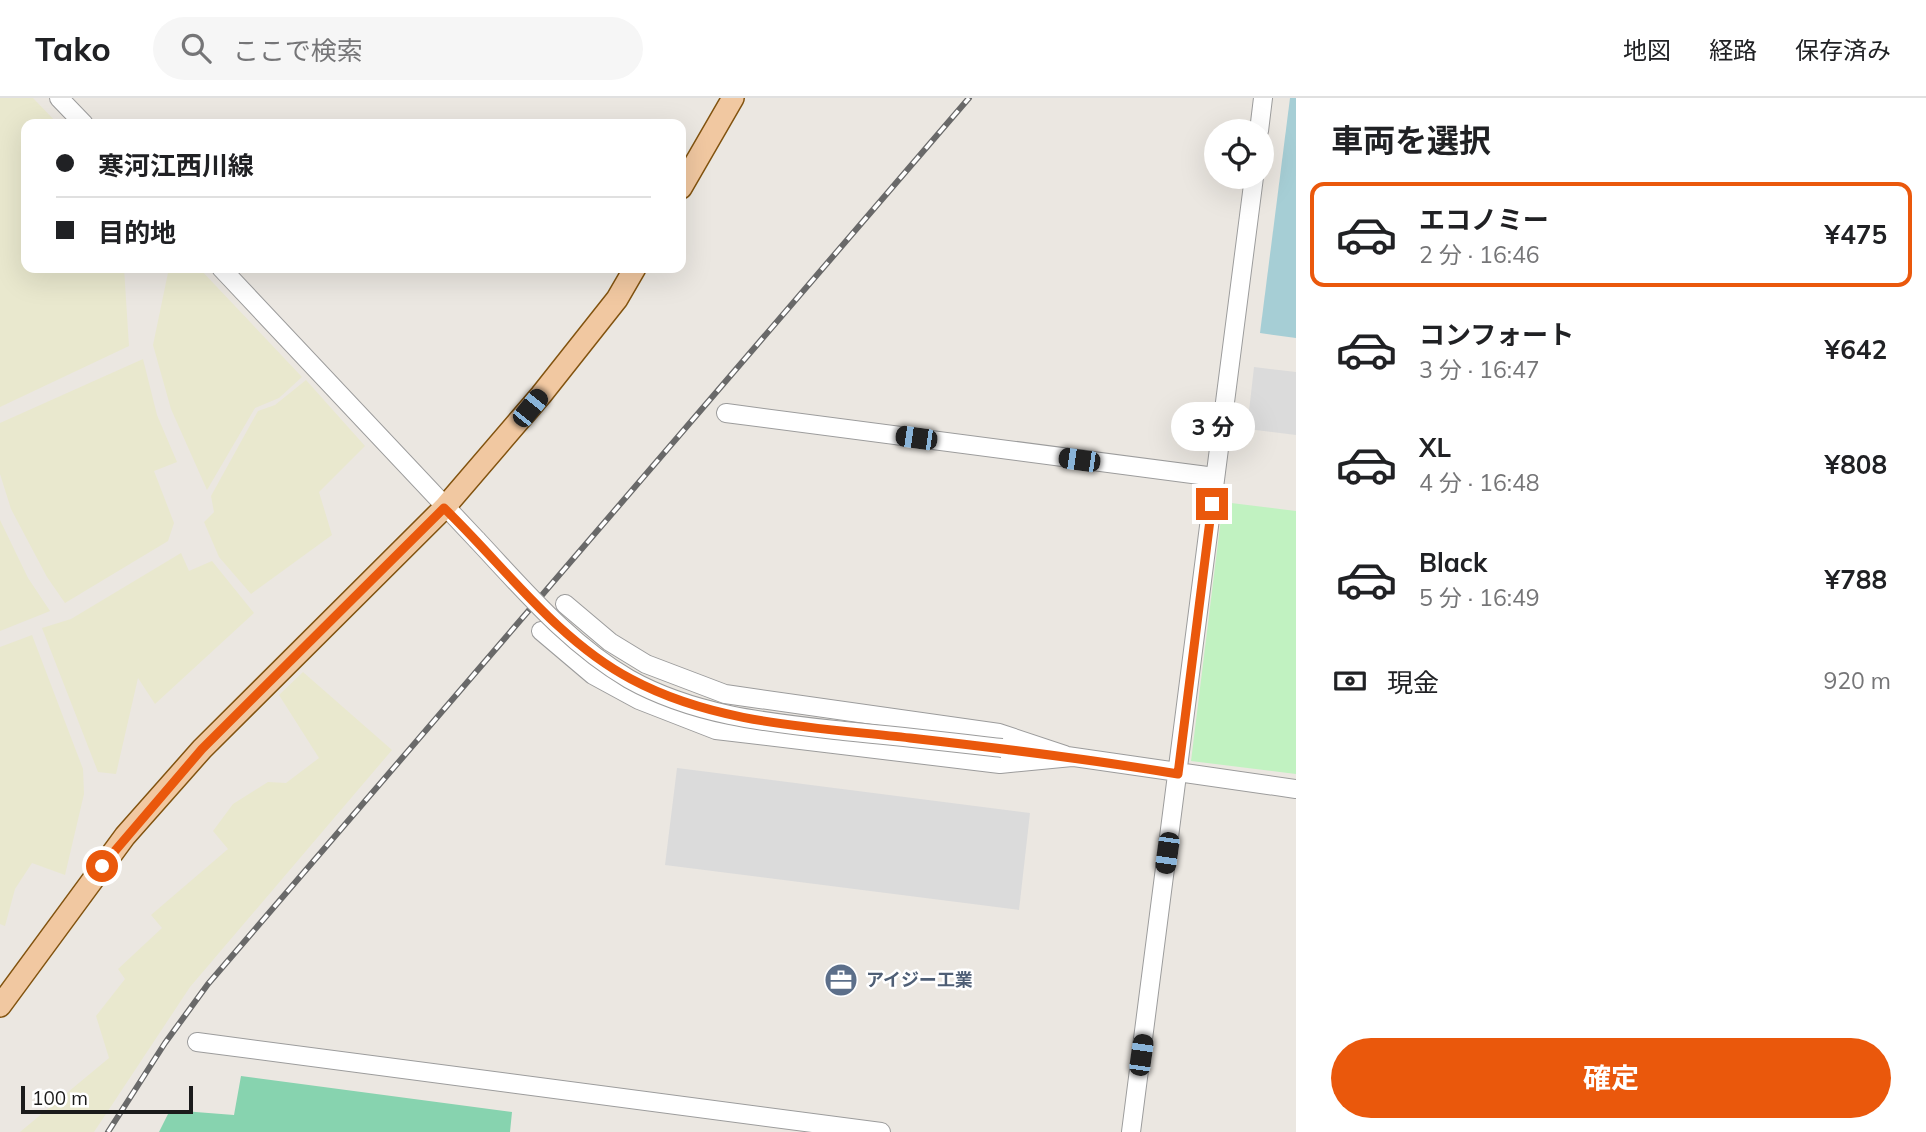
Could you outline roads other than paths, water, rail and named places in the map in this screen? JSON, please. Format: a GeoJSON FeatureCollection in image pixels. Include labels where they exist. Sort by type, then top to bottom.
{"type":"FeatureCollection","features":[{"type":"Feature","properties":{"kind":"main road"},"geometry":{"type":"LineString","coordinates":[[686,179],[733,98]]}},
{"type":"Feature","properties":{"kind":"main road"},"geometry":{"type":"LineString","coordinates":[[0,1006],[125,836],[202,749],[444,508],[541,395],[617,299],[632,273]]}},
{"type":"Feature","properties":{"kind":"street"},"geometry":{"type":"LineString","coordinates":[[59,98],[79,119]]}},
{"type":"Feature","properties":{"kind":"street"},"geometry":{"type":"LineString","coordinates":[[1260,119],[1263,98]]}},
{"type":"Feature","properties":{"kind":"street"},"geometry":{"type":"LineString","coordinates":[[1130,1132],[1252,189]]}},
{"type":"Feature","properties":{"kind":"street"},"geometry":{"type":"LineString","coordinates":[[226,273],[358,411],[444,508],[559,627],[629,679],[673,699],[714,712],[776,723],[1002,748],[1296,789]]}},
{"type":"Feature","properties":{"kind":"street"},"geometry":{"type":"LineString","coordinates":[[726,413],[1216,477]]}},
{"type":"Feature","properties":{"kind":"street"},"geometry":{"type":"LineString","coordinates":[[565,604],[610,642],[646,664],[725,694],[999,733],[1072,757]]}},
{"type":"Feature","properties":{"kind":"street"},"geometry":{"type":"LineString","coordinates":[[541,631],[593,675],[639,700],[716,730],[1000,764],[1072,757]]}},
{"type":"Feature","properties":{"kind":"street"},"geometry":{"type":"LineString","coordinates":[[197,1042],[881,1132]]}},
{"type":"Feature","properties":{"kind":"water"},"geometry":{"type":"Polygon","coordinates":[[[1290,98],[1296,98],[1296,338],[1260,333],[1290,98]]]}},
{"type":"Feature","properties":{"kind":"railway"},"geometry":{"type":"LineString","coordinates":[[108,1132],[165,1043],[208,984],[969,98]]}},
{"type":"Feature","properties":{"kind":"place","name":"アイジー工業"},"geometry":{"type":"Point","coordinates":[841,980]}}]}
